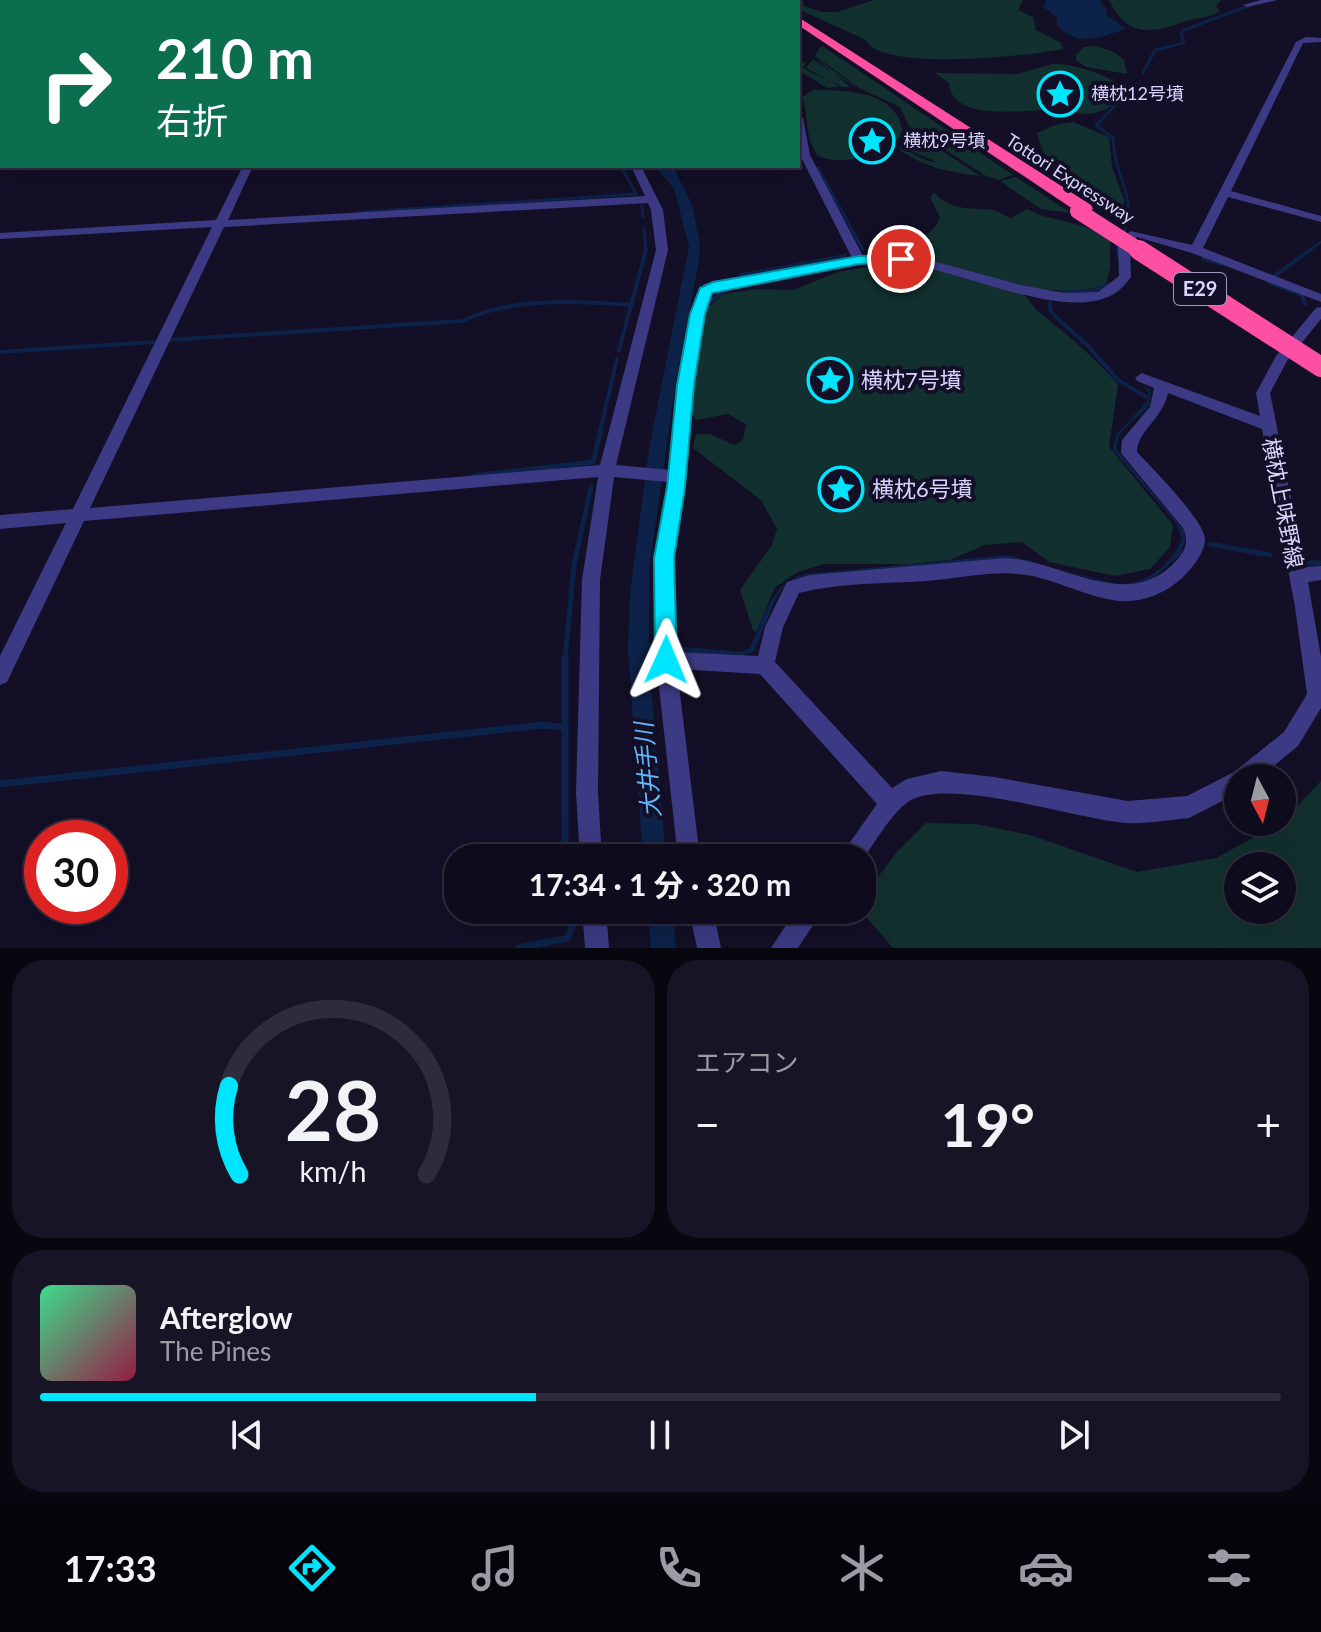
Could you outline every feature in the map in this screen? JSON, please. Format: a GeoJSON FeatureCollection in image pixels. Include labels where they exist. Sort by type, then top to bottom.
{"type":"FeatureCollection","features":[{"type":"Feature","properties":{"kind":"highway","name":"Tottori Expressway"},"geometry":{"type":"LineString","coordinates":[[800,24],[1321,367]]}},
{"type":"Feature","properties":{"kind":"highway","name":"Tottori Expressway"},"geometry":{"type":"LineString","coordinates":[[1082,210],[1321,358]]}},
{"type":"Feature","properties":{"kind":"street"},"geometry":{"type":"LineString","coordinates":[[1247,5],[1273,0]]}},
{"type":"Feature","properties":{"kind":"street"},"geometry":{"type":"LineString","coordinates":[[1196,250],[1300,42],[1306,39],[1321,40]]}},
{"type":"Feature","properties":{"kind":"street"},"geometry":{"type":"LineString","coordinates":[[800,129],[805,155],[814,176],[859,260]]}},
{"type":"Feature","properties":{"kind":"street"},"geometry":{"type":"LineString","coordinates":[[0,676],[247,168]]}},
{"type":"Feature","properties":{"kind":"street"},"geometry":{"type":"LineString","coordinates":[[590,844],[587,793],[591,580],[607,470],[661,259],[661,233],[652,199],[637,168]]}},
{"type":"Feature","properties":{"kind":"street"},"geometry":{"type":"LineString","coordinates":[[1225,193],[1321,219]]}},
{"type":"Feature","properties":{"kind":"street"},"geometry":{"type":"LineString","coordinates":[[0,236],[652,199]]}},
{"type":"Feature","properties":{"kind":"street"},"geometry":{"type":"LineString","coordinates":[[687,844],[666,660],[664,558],[694,329],[708,287],[859,260],[901,259],[1023,289],[1075,297],[1099,296],[1115,289],[1125,277],[1124,247],[1131,234],[1196,250],[1321,298]]}},
{"type":"Feature","properties":{"kind":"street","name":"横枕上味野線"},"geometry":{"type":"LineString","coordinates":[[1260,764],[1291,739],[1317,696],[1298,575],[1263,393],[1281,359],[1320,315]]}},
{"type":"Feature","properties":{"kind":"street"},"geometry":{"type":"LineString","coordinates":[[1142,378],[1268,425]]}},
{"type":"Feature","properties":{"kind":"street"},"geometry":{"type":"LineString","coordinates":[[765,665],[774,627],[793,587],[823,578],[928,574],[1011,565],[1032,568],[1120,594],[1159,586],[1190,556],[1196,538],[1190,524],[1129,453],[1130,440],[1157,408],[1162,385]]}},
{"type":"Feature","properties":{"kind":"street"},"geometry":{"type":"LineString","coordinates":[[0,522],[607,470],[677,477]]}},
{"type":"Feature","properties":{"kind":"street"},"geometry":{"type":"LineString","coordinates":[[1298,575],[1321,573]]}},
{"type":"Feature","properties":{"kind":"street"},"geometry":{"type":"LineString","coordinates":[[666,660],[765,665],[891,803]]}},
{"type":"Feature","properties":{"kind":"street","name":"横枕上味野線"},"geometry":{"type":"LineString","coordinates":[[860,844],[891,803],[907,790],[941,782],[994,788],[1128,812],[1189,807],[1224,788]]}},
{"type":"Feature","properties":{"kind":"street"},"geometry":{"type":"LineString","coordinates":[[595,924],[597,948]]}},
{"type":"Feature","properties":{"kind":"street"},"geometry":{"type":"LineString","coordinates":[[704,924],[709,948]]}},
{"type":"Feature","properties":{"kind":"street"},"geometry":{"type":"LineString","coordinates":[[783,948],[801,924]]}},
{"type":"Feature","properties":{"kind":"green space"},"geometry":{"type":"Polygon","coordinates":[[[800,0],[804,6],[823,12],[837,12],[874,0],[1023,0],[1018,10],[1033,17],[1036,30],[1061,43],[1063,49],[990,58],[926,59],[877,50],[866,40],[800,10],[800,0]]]}},
{"type":"Feature","properties":{"kind":"green space"},"geometry":{"type":"Polygon","coordinates":[[[1109,0],[1221,0],[1216,6],[1220,11],[1215,14],[1148,30],[1130,26],[1122,20],[1109,0]]]}},
{"type":"Feature","properties":{"kind":"green space"},"geometry":{"type":"Polygon","coordinates":[[[1096,46],[1114,52],[1124,60],[1127,74],[1086,67],[1076,60],[1076,55],[1084,47],[1096,46]]]}},
{"type":"Feature","properties":{"kind":"green space"},"geometry":{"type":"Polygon","coordinates":[[[820,47],[1013,175],[999,180],[986,176],[909,126],[900,107],[861,89],[815,56],[820,47]]]}},
{"type":"Feature","properties":{"kind":"green space"},"geometry":{"type":"Polygon","coordinates":[[[814,57],[858,88],[836,75],[850,87],[842,87],[832,81],[839,87],[827,88],[800,71],[800,62],[806,62],[803,68],[831,82],[806,68],[813,59],[832,73],[814,57]]]}},
{"type":"Feature","properties":{"kind":"green space"},"geometry":{"type":"Polygon","coordinates":[[[1053,64],[1081,68],[1108,78],[1123,87],[1120,96],[1107,108],[1089,114],[1061,110],[979,110],[964,105],[954,96],[949,83],[935,73],[1017,74],[1053,64]]]}},
{"type":"Feature","properties":{"kind":"green space"},"geometry":{"type":"Polygon","coordinates":[[[813,90],[860,93],[882,101],[898,117],[903,136],[862,157],[841,160],[818,156],[809,135],[802,97],[813,90]]]}},
{"type":"Feature","properties":{"kind":"green space"},"geometry":{"type":"Polygon","coordinates":[[[1073,122],[1109,137],[1112,167],[1124,200],[1123,215],[1082,194],[1058,173],[1042,148],[1037,133],[1073,122]]]}},
{"type":"Feature","properties":{"kind":"green space"},"geometry":{"type":"Polygon","coordinates":[[[909,129],[980,176],[920,162],[901,151],[900,148],[937,162],[909,150],[911,141],[937,158],[909,138],[909,129]]]}},
{"type":"Feature","properties":{"kind":"green space"},"geometry":{"type":"Polygon","coordinates":[[[1016,177],[1070,213],[1041,209],[1000,181],[1016,177]]]}},
{"type":"Feature","properties":{"kind":"green space"},"geometry":{"type":"Polygon","coordinates":[[[934,192],[954,206],[993,210],[1011,218],[1027,209],[1100,233],[1110,240],[1110,268],[1106,284],[1081,290],[1054,290],[936,264],[880,257],[915,243],[936,225],[940,217],[930,197],[934,192]]]}},
{"type":"Feature","properties":{"kind":"green space"},"geometry":{"type":"Polygon","coordinates":[[[880,265],[970,277],[1019,292],[1118,384],[1109,447],[1173,525],[1170,547],[1150,569],[1115,576],[1049,562],[1022,542],[985,545],[950,560],[911,564],[824,564],[798,572],[775,587],[756,632],[753,630],[740,590],[772,545],[777,529],[761,500],[693,448],[696,434],[710,434],[734,445],[743,440],[746,424],[728,414],[696,420],[691,412],[707,308],[724,294],[757,289],[793,290],[838,272],[880,265]]]}},
{"type":"Feature","properties":{"kind":"green space"},"geometry":{"type":"Polygon","coordinates":[[[1321,781],[1321,948],[893,948],[872,924],[876,924],[876,879],[896,853],[926,823],[976,824],[1030,835],[1137,872],[1216,858],[1224,854],[1224,924],[1296,924],[1296,852],[1227,852],[1256,836],[1296,836],[1296,807],[1321,781]]]}},
{"type":"Feature","properties":{"kind":"water"},"geometry":{"type":"Polygon","coordinates":[[[1046,0],[1099,0],[1106,7],[1107,15],[1126,29],[1091,39],[1073,37],[1057,25],[1057,17],[1043,7],[1046,0]]]}},
{"type":"Feature","properties":{"kind":"water","name":"大井手川"},"geometry":{"type":"Polygon","coordinates":[[[657,168],[674,168],[692,205],[700,244],[676,380],[649,570],[649,643],[661,644],[661,650],[648,651],[665,844],[642,844],[628,649],[630,594],[649,449],[689,246],[674,189],[657,168]]]}},
{"type":"Feature","properties":{"kind":"water"},"geometry":{"type":"Polygon","coordinates":[[[1143,385],[1151,390],[1150,405],[1123,430],[1117,450],[1184,530],[1181,554],[1149,582],[1114,586],[1051,567],[1116,584],[1127,583],[1156,572],[1177,549],[1182,539],[1176,523],[1113,450],[1116,435],[1148,400],[1149,394],[1143,385]]]}},
{"type":"Feature","properties":{"kind":"water"},"geometry":{"type":"Polygon","coordinates":[[[1008,555],[1043,565],[1009,558],[788,583],[777,596],[754,651],[735,660],[671,657],[675,646],[742,652],[750,648],[776,594],[784,585],[805,574],[1008,555]]]}},
{"type":"Feature","properties":{"kind":"water"},"geometry":{"type":"Polygon","coordinates":[[[649,924],[673,924],[676,948],[651,948],[649,924]]]}},
{"type":"Feature","properties":{"kind":"waterway"},"geometry":{"type":"LineString","coordinates":[[1143,73],[1155,50],[1184,43],[1181,34],[1184,30],[1251,5]]}},
{"type":"Feature","properties":{"kind":"waterway"},"geometry":{"type":"LineString","coordinates":[[1118,252],[1125,230],[1128,203],[1113,138],[1096,125],[1134,86]]}},
{"type":"Feature","properties":{"kind":"waterway"},"geometry":{"type":"LineString","coordinates":[[362,212],[636,194],[622,168]]}},
{"type":"Feature","properties":{"kind":"waterway"},"geometry":{"type":"LineString","coordinates":[[818,168],[863,250]]}},
{"type":"Feature","properties":{"kind":"waterway"},"geometry":{"type":"LineString","coordinates":[[642,206],[643,217]]}},
{"type":"Feature","properties":{"kind":"waterway"},"geometry":{"type":"LineString","coordinates":[[644,229],[646,250]]}},
{"type":"Feature","properties":{"kind":"waterway"},"geometry":{"type":"LineString","coordinates":[[1307,252],[1321,242]]}},
{"type":"Feature","properties":{"kind":"waterway"},"geometry":{"type":"LineString","coordinates":[[631,305],[646,250]]}},
{"type":"Feature","properties":{"kind":"waterway"},"geometry":{"type":"LineString","coordinates":[[1118,250],[1120,258]]}},
{"type":"Feature","properties":{"kind":"waterway"},"geometry":{"type":"LineString","coordinates":[[1276,275],[1310,250]]}},
{"type":"Feature","properties":{"kind":"waterway"},"geometry":{"type":"LineString","coordinates":[[741,275],[845,256]]}},
{"type":"Feature","properties":{"kind":"waterway"},"geometry":{"type":"LineString","coordinates":[[1203,258],[1221,264]]}},
{"type":"Feature","properties":{"kind":"waterway"},"geometry":{"type":"LineString","coordinates":[[1270,283],[1302,295],[1305,304]]}},
{"type":"Feature","properties":{"kind":"waterway"},"geometry":{"type":"LineString","coordinates":[[1060,293],[1092,291],[1108,285]]}},
{"type":"Feature","properties":{"kind":"waterway"},"geometry":{"type":"LineString","coordinates":[[707,303],[732,286]]}},
{"type":"Feature","properties":{"kind":"waterway"},"geometry":{"type":"LineString","coordinates":[[168,340],[462,321],[502,308],[546,302],[631,305]]}},
{"type":"Feature","properties":{"kind":"waterway"},"geometry":{"type":"LineString","coordinates":[[1050,302],[1050,310],[1055,316],[1089,347],[1118,380],[1146,397]]}},
{"type":"Feature","properties":{"kind":"waterway"},"geometry":{"type":"LineString","coordinates":[[619,350],[631,305]]}},
{"type":"Feature","properties":{"kind":"waterway"},"geometry":{"type":"LineString","coordinates":[[0,352],[155,342]]}},
{"type":"Feature","properties":{"kind":"waterway"},"geometry":{"type":"LineString","coordinates":[[600,431],[617,359]]}},
{"type":"Feature","properties":{"kind":"waterway"},"geometry":{"type":"LineString","coordinates":[[472,476],[593,462],[601,429]]}},
{"type":"Feature","properties":{"kind":"waterway"},"geometry":{"type":"LineString","coordinates":[[565,659],[574,565],[591,487]]}},
{"type":"Feature","properties":{"kind":"waterway"},"geometry":{"type":"LineString","coordinates":[[1210,544],[1270,555]]}},
{"type":"Feature","properties":{"kind":"waterway"},"geometry":{"type":"LineString","coordinates":[[1307,563],[1321,563]]}},
{"type":"Feature","properties":{"kind":"waterway"},"geometry":{"type":"LineString","coordinates":[[565,659],[565,844]]}},
{"type":"Feature","properties":{"kind":"waterway"},"geometry":{"type":"LineString","coordinates":[[0,784],[543,725],[559,727]]}},
{"type":"Feature","properties":{"kind":"waterway"},"geometry":{"type":"LineString","coordinates":[[519,948],[568,938],[572,924]]}},
{"type":"Feature","properties":{"kind":"place","name":"横枕12号墳"},"geometry":{"type":"Point","coordinates":[1060,94]}},
{"type":"Feature","properties":{"kind":"place","name":"横枕9号墳"},"geometry":{"type":"Point","coordinates":[872,141]}},
{"type":"Feature","properties":{"kind":"place","name":"横枕7号墳"},"geometry":{"type":"Point","coordinates":[830,380]}},
{"type":"Feature","properties":{"kind":"place","name":"横枕6号墳"},"geometry":{"type":"Point","coordinates":[841,489]}},
{"type":"Feature","properties":{"kind":"route"},"geometry":{"type":"LineString","coordinates":[[666,660],[664,558],[676,487],[686,385],[697,314],[705,291],[708,287],[859,260],[901,259]]}}]}
